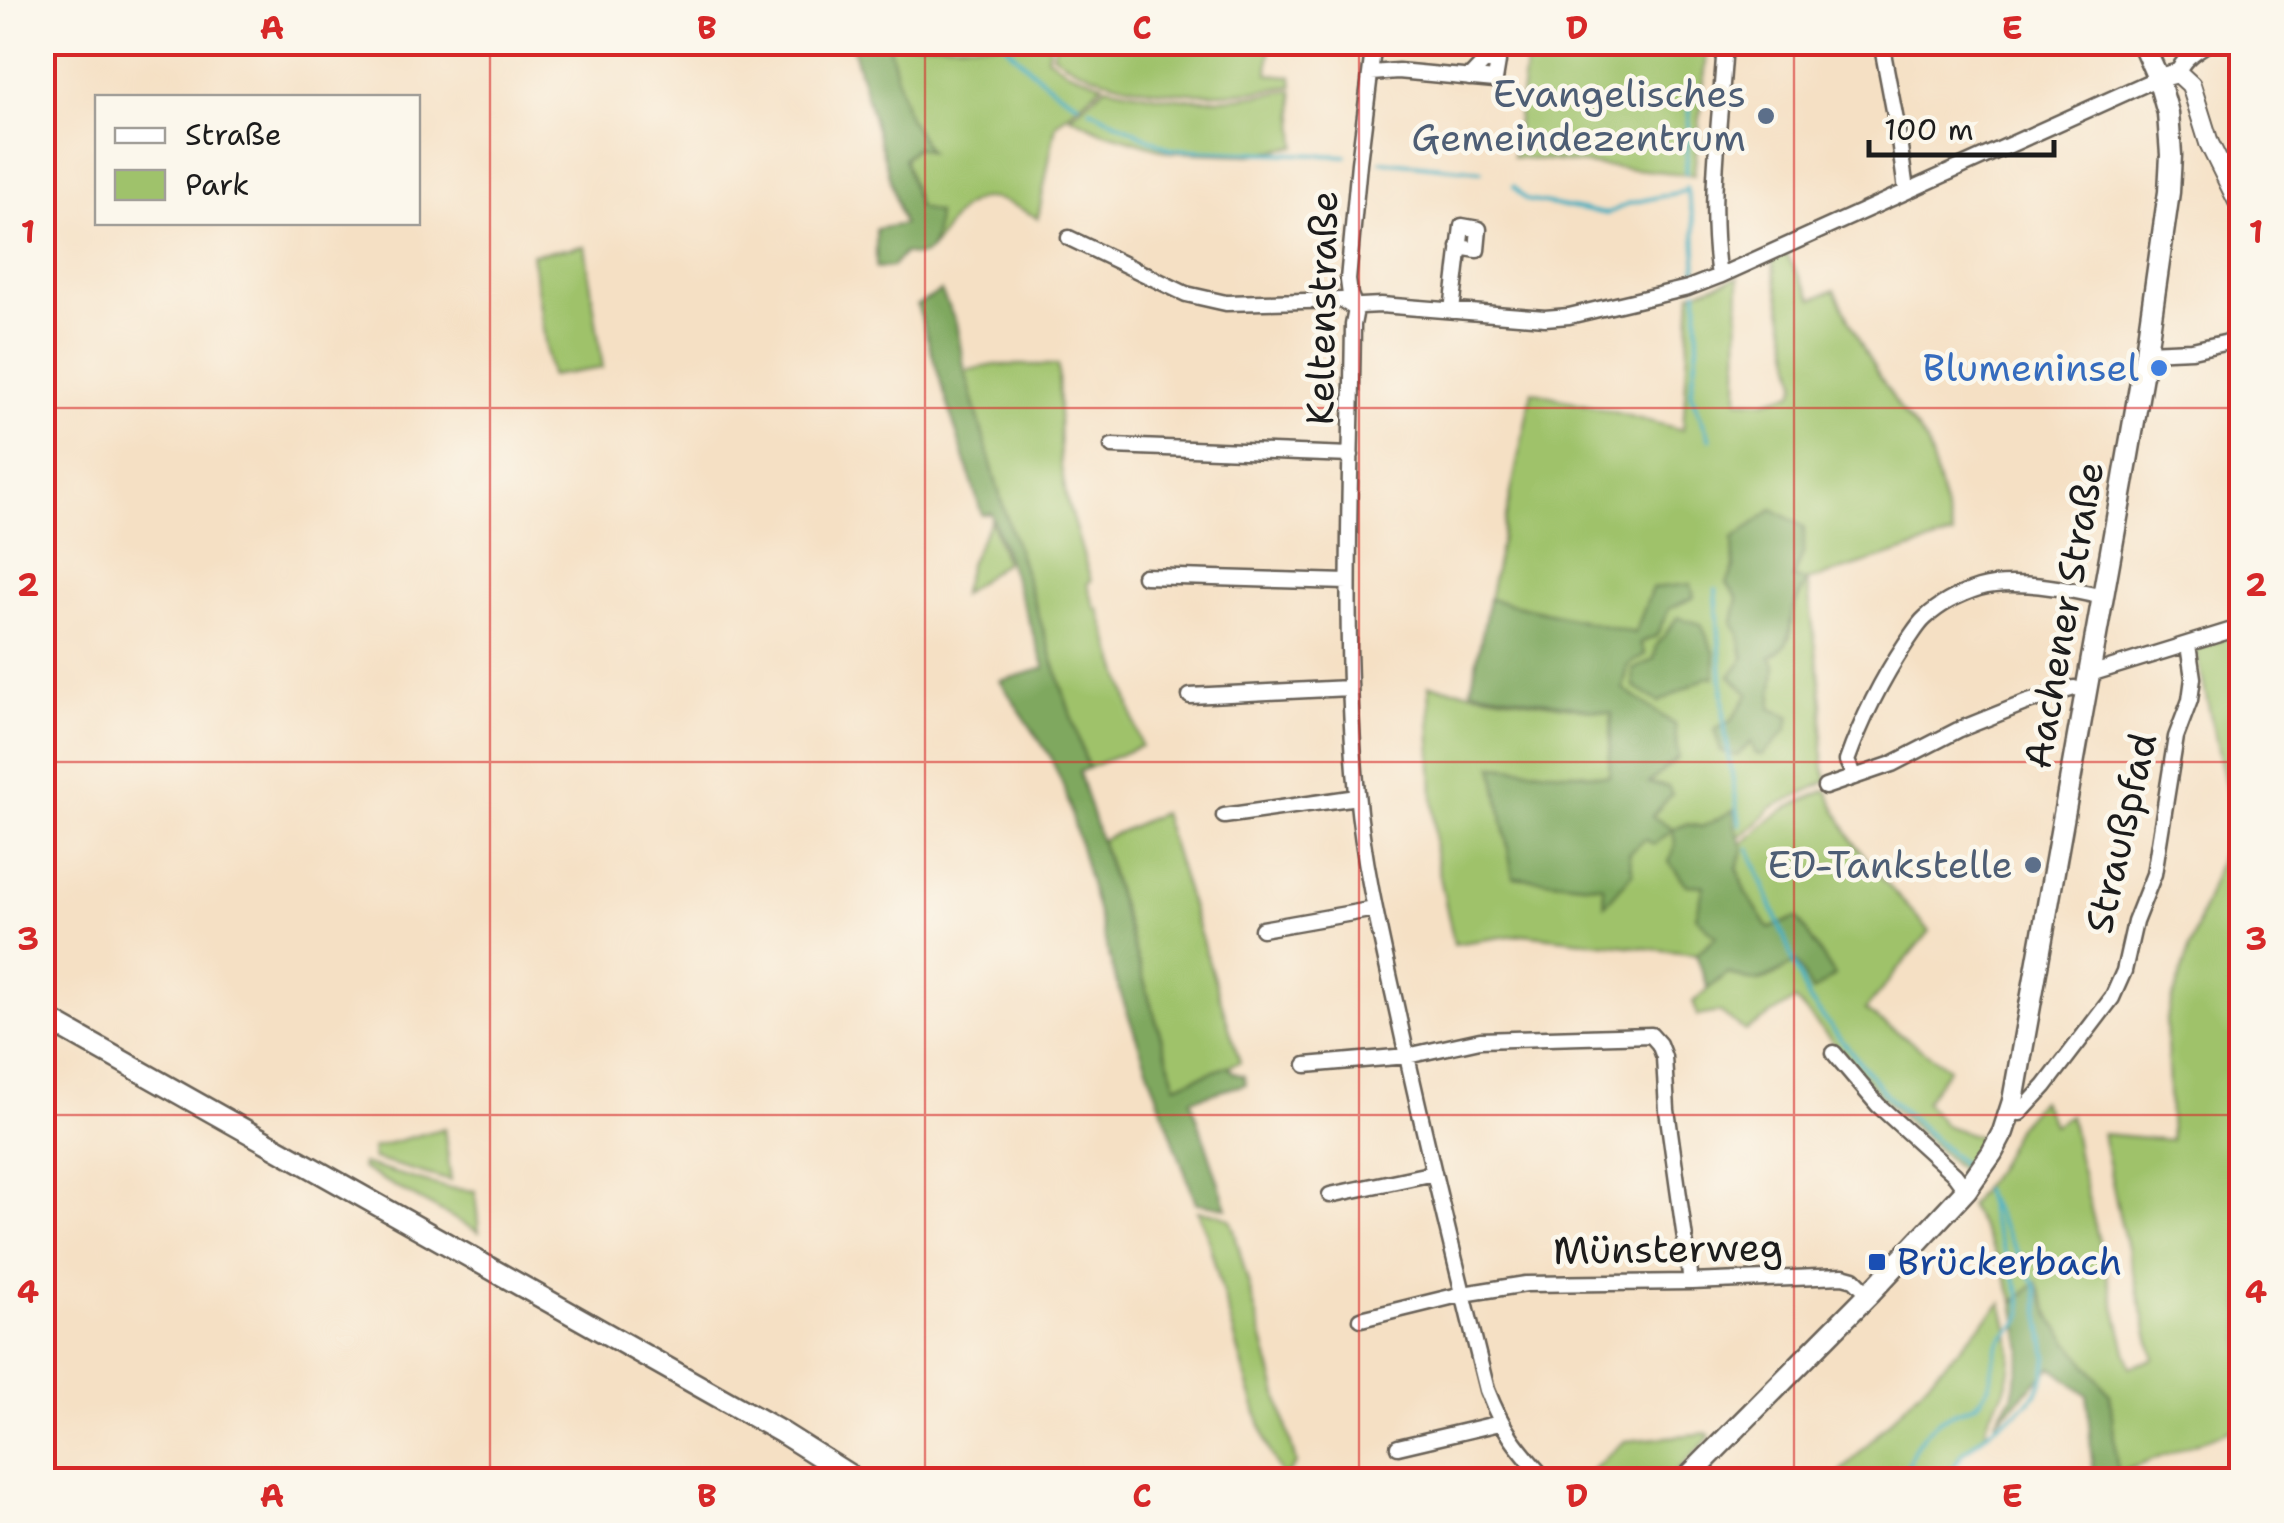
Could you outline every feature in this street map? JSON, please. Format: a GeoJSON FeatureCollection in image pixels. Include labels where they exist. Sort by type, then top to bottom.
{"type":"FeatureCollection","features":[{"type":"Feature","properties":{"kind":"main road","name":"Aachener Straße"},"geometry":{"type":"LineString","coordinates":[[1685,1480],[1966,1190],[1992,1153],[2010,1110],[2023,1052],[2082,681],[2103,597],[2146,352],[2170,174],[2168,75],[2142,42]]}},
{"type":"Feature","properties":{"kind":"main road"},"geometry":{"type":"LineString","coordinates":[[42,1016],[781,1432],[857,1480]]}},
{"type":"Feature","properties":{"kind":"street","name":"Keltenstraße"},"geometry":{"type":"LineString","coordinates":[[1374,42],[1348,280],[1356,310],[1352,325],[1348,688],[1357,797],[1375,909],[1406,1056],[1487,1390],[1500,1424],[1546,1480]]}},
{"type":"Feature","properties":{"kind":"street"},"geometry":{"type":"LineString","coordinates":[[1713,278],[1726,42]]}},
{"type":"Feature","properties":{"kind":"street"},"geometry":{"type":"LineString","coordinates":[[1881,42],[1906,190]]}},
{"type":"Feature","properties":{"kind":"street"},"geometry":{"type":"LineString","coordinates":[[1069,238],[1186,294],[1226,303],[1342,300],[1356,310],[1381,305],[1545,318],[1569,316],[1713,278],[2168,75],[2210,42]]}},
{"type":"Feature","properties":{"kind":"street"},"geometry":{"type":"LineString","coordinates":[[1370,73],[1398,71],[1469,78]]}},
{"type":"Feature","properties":{"kind":"street"},"geometry":{"type":"LineString","coordinates":[[2168,75],[2191,85],[2208,143],[2242,210]]}},
{"type":"Feature","properties":{"kind":"street"},"geometry":{"type":"LineString","coordinates":[[1452,311],[1459,247]]}},
{"type":"Feature","properties":{"kind":"street"},"geometry":{"type":"LineString","coordinates":[[2146,352],[2192,350],[2242,339]]}},
{"type":"Feature","properties":{"kind":"street","name":"Keltenstraße"},"geometry":{"type":"LineString","coordinates":[[1112,446],[1351,455]]}},
{"type":"Feature","properties":{"kind":"street"},"geometry":{"type":"LineString","coordinates":[[1144,576],[1348,582]]}},
{"type":"Feature","properties":{"kind":"street"},"geometry":{"type":"LineString","coordinates":[[1854,778],[1847,761],[1854,743],[1883,679],[1923,619],[1951,600],[1982,587],[2074,590],[2103,597]]}},
{"type":"Feature","properties":{"kind":"street"},"geometry":{"type":"LineString","coordinates":[[1825,787],[1892,764],[1958,730],[2024,703],[2242,627]]}},
{"type":"Feature","properties":{"kind":"street","name":"Straußpfad"},"geometry":{"type":"LineString","coordinates":[[2010,1110],[2020,1113],[2028,1106],[2090,1027],[2124,971],[2135,922],[2154,874],[2176,738],[2190,700],[2192,670],[2188,645]]}},
{"type":"Feature","properties":{"kind":"street"},"geometry":{"type":"LineString","coordinates":[[1190,696],[1348,688]]}},
{"type":"Feature","properties":{"kind":"street"},"geometry":{"type":"LineString","coordinates":[[1224,816],[1357,797]]}},
{"type":"Feature","properties":{"kind":"street"},"geometry":{"type":"LineString","coordinates":[[1262,928],[1375,909]]}},
{"type":"Feature","properties":{"kind":"street"},"geometry":{"type":"LineString","coordinates":[[1306,1065],[1406,1056],[1480,1040],[1651,1035],[1664,1058],[1692,1282]]}},
{"type":"Feature","properties":{"kind":"street"},"geometry":{"type":"LineString","coordinates":[[1834,1053],[1878,1104],[1956,1176],[1966,1190]]}},
{"type":"Feature","properties":{"kind":"street"},"geometry":{"type":"LineString","coordinates":[[1330,1196],[1434,1173]]}},
{"type":"Feature","properties":{"kind":"street","name":"Münsterweg"},"geometry":{"type":"LineString","coordinates":[[1463,1294],[1526,1284],[1843,1276],[1854,1279],[1869,1294]]}},
{"type":"Feature","properties":{"kind":"street"},"geometry":{"type":"LineString","coordinates":[[1361,1318],[1463,1294]]}},
{"type":"Feature","properties":{"kind":"street"},"geometry":{"type":"LineString","coordinates":[[1398,1447],[1500,1424]]}},
{"type":"Feature","properties":{"kind":"green space"},"geometry":{"type":"Polygon","coordinates":[[[851,43],[888,43],[907,115],[929,151],[916,147],[904,158],[918,207],[937,213],[932,246],[922,255],[904,253],[892,267],[876,268],[876,229],[903,224],[851,43]]]}},
{"type":"Feature","properties":{"kind":"green space"},"geometry":{"type":"Polygon","coordinates":[[[888,43],[1050,43],[1047,57],[1103,84],[1056,124],[1038,218],[1016,206],[984,198],[963,207],[930,250],[935,232],[918,208],[904,158],[916,147],[928,150],[907,116],[888,43]]]}},
{"type":"Feature","properties":{"kind":"green space"},"geometry":{"type":"Polygon","coordinates":[[[1056,43],[1270,43],[1268,74],[1292,76],[1293,86],[1232,93],[1137,87],[1078,69],[1052,54],[1056,43]]]}},
{"type":"Feature","properties":{"kind":"green space"},"geometry":{"type":"Polygon","coordinates":[[[1528,43],[1708,43],[1694,175],[1513,157],[1528,43]]]}},
{"type":"Feature","properties":{"kind":"green space"},"geometry":{"type":"Polygon","coordinates":[[[1106,86],[1199,99],[1293,90],[1297,146],[1251,155],[1170,152],[1101,131],[1070,116],[1106,86]]]}},
{"type":"Feature","properties":{"kind":"green space"},"geometry":{"type":"Polygon","coordinates":[[[585,246],[603,368],[550,376],[532,254],[585,246]]]}},
{"type":"Feature","properties":{"kind":"green space"},"geometry":{"type":"Polygon","coordinates":[[[1786,254],[1813,299],[1835,290],[1865,352],[1898,406],[1927,443],[1953,536],[1807,581],[1823,703],[1823,766],[1828,781],[1771,808],[1739,837],[1734,811],[1702,827],[1687,824],[1717,937],[1696,954],[1523,934],[1454,944],[1435,853],[1429,685],[1612,713],[1609,776],[1494,766],[1604,886],[1605,903],[1629,854],[1645,839],[1652,816],[1671,794],[1668,787],[1648,783],[1675,725],[1623,689],[1628,666],[1644,654],[1640,643],[1656,636],[1669,609],[1691,584],[1635,633],[1489,599],[1532,391],[1683,430],[1691,293],[1739,277],[1738,400],[1764,401],[1793,393],[1797,383],[1772,260],[1786,254]],[[1733,539],[1738,598],[1733,623],[1739,634],[1749,694],[1731,721],[1715,729],[1771,709],[1775,666],[1770,657],[1790,638],[1792,610],[1807,582],[1792,579],[1804,551],[1733,539]],[[1679,617],[1654,659],[1633,670],[1659,702],[1679,617]]]}},
{"type":"Feature","properties":{"kind":"green space"},"geometry":{"type":"Polygon","coordinates":[[[941,291],[956,323],[965,371],[1002,503],[1088,768],[1079,772],[1176,1085],[1228,1066],[1244,1076],[1246,1084],[1191,1099],[1227,1208],[1196,1203],[1115,978],[1065,790],[1050,756],[1000,681],[1045,668],[991,513],[982,515],[917,305],[941,291]]]}},
{"type":"Feature","properties":{"kind":"green space"},"geometry":{"type":"Polygon","coordinates":[[[994,365],[1058,365],[1060,461],[1067,501],[1091,581],[1087,583],[1099,609],[1141,746],[1088,768],[1002,503],[965,371],[994,365]]]}},
{"type":"Feature","properties":{"kind":"green space"},"geometry":{"type":"Polygon","coordinates":[[[1773,509],[1804,527],[1804,551],[1793,579],[1807,581],[1793,609],[1786,644],[1770,657],[1775,666],[1771,709],[1790,716],[1787,730],[1763,755],[1756,754],[1751,742],[1737,756],[1721,751],[1714,729],[1731,721],[1749,694],[1730,676],[1744,658],[1733,623],[1738,598],[1727,584],[1734,568],[1733,539],[1773,509]]]}},
{"type":"Feature","properties":{"kind":"green space"},"geometry":{"type":"Polygon","coordinates":[[[991,520],[1005,562],[961,595],[970,561],[991,520]]]}},
{"type":"Feature","properties":{"kind":"green space"},"geometry":{"type":"Polygon","coordinates":[[[1691,584],[1694,597],[1669,609],[1656,636],[1640,643],[1645,654],[1628,666],[1623,689],[1675,725],[1678,758],[1649,783],[1668,787],[1672,794],[1652,816],[1673,829],[1687,824],[1702,827],[1734,810],[1735,826],[1744,849],[1737,867],[1747,894],[1769,929],[1797,917],[1835,976],[1812,992],[1797,962],[1758,981],[1728,973],[1708,988],[1696,954],[1716,937],[1696,916],[1704,886],[1687,885],[1669,862],[1675,844],[1673,830],[1654,845],[1645,839],[1629,853],[1633,873],[1605,905],[1603,886],[1513,877],[1493,766],[1609,776],[1612,713],[1471,689],[1489,599],[1635,633],[1652,588],[1691,584]]]}},
{"type":"Feature","properties":{"kind":"green space"},"geometry":{"type":"Polygon","coordinates":[[[1678,617],[1701,624],[1715,654],[1714,677],[1659,702],[1634,687],[1633,670],[1654,659],[1657,645],[1678,617]]]}},
{"type":"Feature","properties":{"kind":"green space"},"geometry":{"type":"Polygon","coordinates":[[[2240,632],[2241,1426],[2124,1471],[2126,1480],[2118,1480],[2110,1395],[2052,1320],[2037,1283],[2014,1302],[2002,1266],[1969,1205],[1997,1167],[2017,1127],[2040,1100],[2053,1125],[2070,1115],[2130,1367],[2154,1359],[2102,1134],[2171,1140],[2166,1019],[2233,818],[2196,650],[2240,632]]]}},
{"type":"Feature","properties":{"kind":"green space"},"geometry":{"type":"Polygon","coordinates":[[[1827,790],[1851,838],[1930,931],[1865,1010],[1949,1068],[1925,1102],[1944,1125],[1988,1140],[1966,1175],[1886,1102],[1795,1000],[1745,1031],[1719,1012],[1698,1016],[1693,1002],[1728,973],[1758,981],[1797,962],[1835,976],[1769,929],[1747,894],[1737,867],[1744,849],[1742,844],[1766,823],[1827,790]]]}},
{"type":"Feature","properties":{"kind":"green space"},"geometry":{"type":"Polygon","coordinates":[[[1162,813],[1240,1062],[1176,1085],[1101,840],[1162,813]]]}},
{"type":"Feature","properties":{"kind":"green space"},"geometry":{"type":"Polygon","coordinates":[[[444,1128],[451,1181],[373,1159],[372,1148],[444,1128]]]}},
{"type":"Feature","properties":{"kind":"green space"},"geometry":{"type":"Polygon","coordinates":[[[362,1164],[447,1188],[475,1191],[479,1232],[361,1168],[362,1164]]]}},
{"type":"Feature","properties":{"kind":"green space"},"geometry":{"type":"Polygon","coordinates":[[[1198,1211],[1230,1219],[1234,1230],[1296,1463],[1283,1479],[1269,1451],[1248,1385],[1198,1211]]]}},
{"type":"Feature","properties":{"kind":"green space"},"geometry":{"type":"Polygon","coordinates":[[[2037,1282],[2052,1320],[2110,1395],[2118,1480],[2093,1480],[2087,1395],[2052,1367],[1995,1422],[2012,1396],[2022,1350],[2014,1302],[2037,1282]]]}},
{"type":"Feature","properties":{"kind":"green space"},"geometry":{"type":"Polygon","coordinates":[[[2002,1303],[2011,1346],[2005,1389],[1990,1415],[1986,1432],[1943,1480],[1834,1480],[2002,1303]]]}},
{"type":"Feature","properties":{"kind":"green space"},"geometry":{"type":"Polygon","coordinates":[[[1708,1433],[1711,1436],[1668,1480],[1580,1480],[1625,1441],[1708,1433]]]}},
{"type":"Feature","properties":{"kind":"waterway"},"geometry":{"type":"LineString","coordinates":[[1003,42],[1038,76],[1078,103]]}},
{"type":"Feature","properties":{"kind":"waterway"},"geometry":{"type":"LineString","coordinates":[[1686,173],[1691,88]]}},
{"type":"Feature","properties":{"kind":"waterway"},"geometry":{"type":"LineString","coordinates":[[1090,109],[1170,149],[1346,156]]}},
{"type":"Feature","properties":{"kind":"waterway"},"geometry":{"type":"LineString","coordinates":[[1381,161],[1481,171]]}},
{"type":"Feature","properties":{"kind":"waterway"},"geometry":{"type":"LineString","coordinates":[[1513,186],[1526,200],[1607,214],[1627,204],[1685,191]]}},
{"type":"Feature","properties":{"kind":"waterway"},"geometry":{"type":"LineString","coordinates":[[1686,187],[1695,226],[1697,281]]}},
{"type":"Feature","properties":{"kind":"waterway"},"geometry":{"type":"LineString","coordinates":[[1697,290],[1698,345],[1691,394],[1710,439]]}},
{"type":"Feature","properties":{"kind":"waterway"},"geometry":{"type":"LineString","coordinates":[[1716,589],[1725,730],[1740,825]]}},
{"type":"Feature","properties":{"kind":"waterway"},"geometry":{"type":"LineString","coordinates":[[1749,848],[1809,1000],[1889,1098],[1966,1168]]}},
{"type":"Feature","properties":{"kind":"waterway"},"geometry":{"type":"LineString","coordinates":[[1905,1480],[1910,1459],[1925,1433],[1983,1396],[1998,1345],[2022,1315],[2016,1281],[1983,1190]]}},
{"type":"Feature","properties":{"kind":"waterway"},"geometry":{"type":"LineString","coordinates":[[1944,1480],[1964,1452],[2037,1394],[2045,1374],[2047,1357],[2036,1286],[1988,1200]]}},
{"type":"Feature","properties":{"kind":"place","name":"Evangelisches Gemeindezentrum"},"geometry":{"type":"Point","coordinates":[1766,116]}},
{"type":"Feature","properties":{"kind":"place","name":"Blumeninsel"},"geometry":{"type":"Point","coordinates":[2159,368]}},
{"type":"Feature","properties":{"kind":"place","name":"ED-Tankstelle"},"geometry":{"type":"Point","coordinates":[2033,865]}},
{"type":"Feature","properties":{"kind":"place","name":"Brückerbach"},"geometry":{"type":"Point","coordinates":[1877,1262]}}]}
